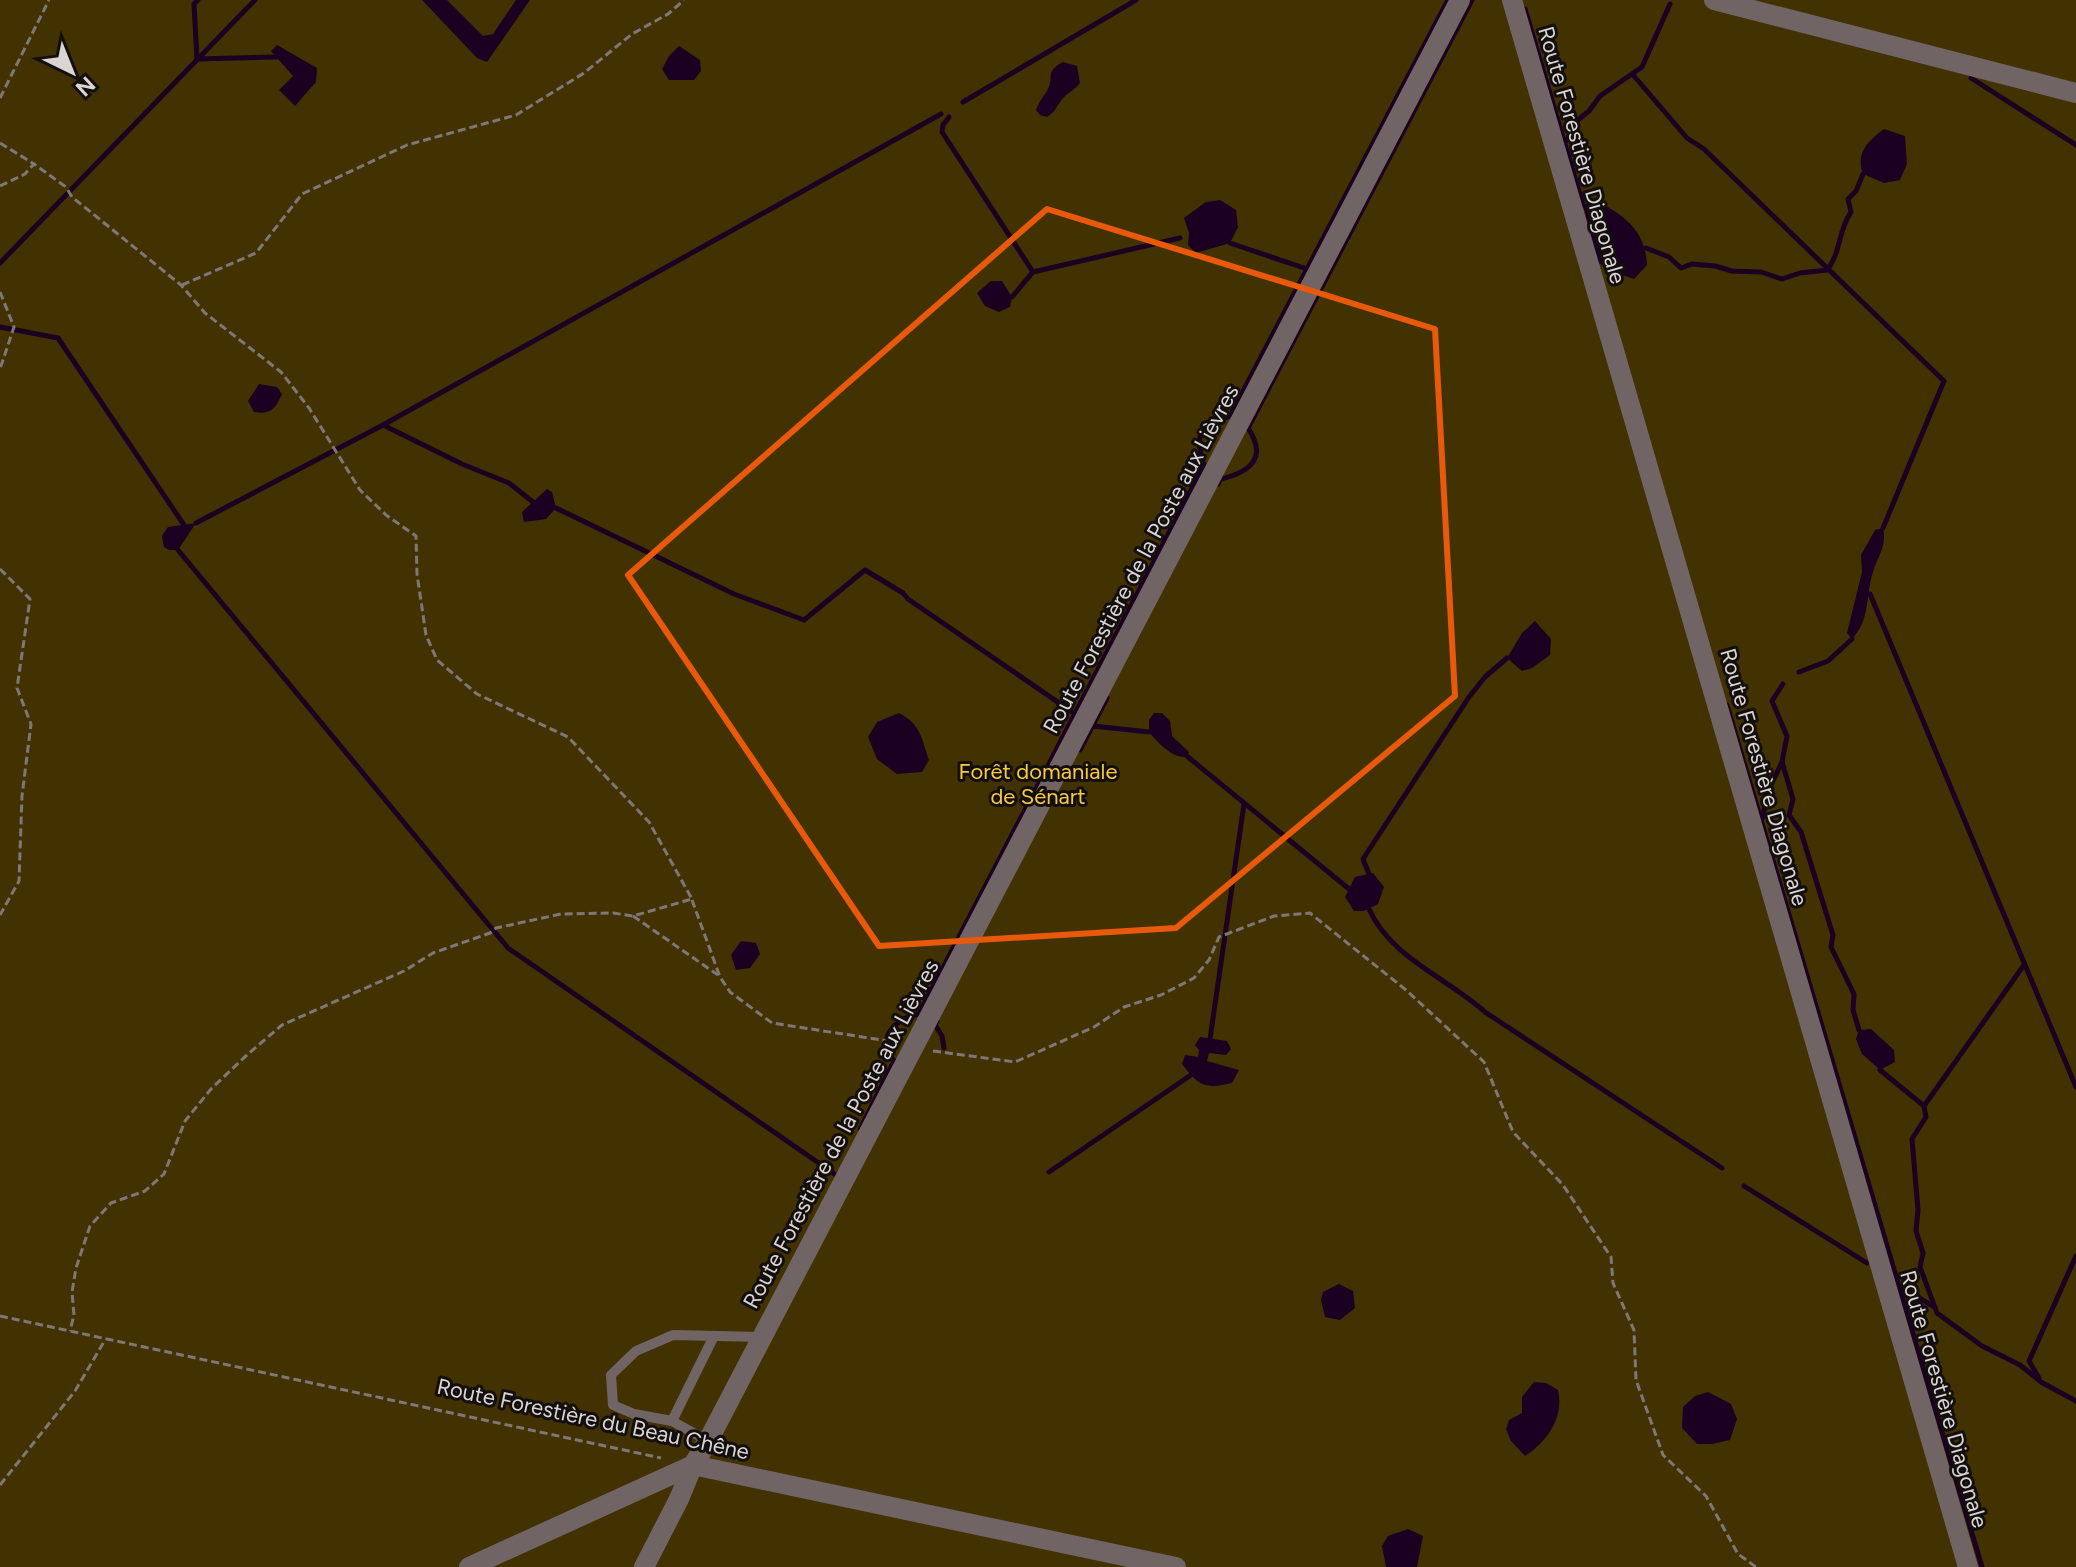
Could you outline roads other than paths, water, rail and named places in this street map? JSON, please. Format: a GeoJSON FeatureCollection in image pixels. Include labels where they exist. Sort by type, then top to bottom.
{"type":"FeatureCollection","features":[{"type":"Feature","properties":{"kind":"street","name":"Route Forestière de la Poste aux Lièvres"},"geometry":{"type":"LineString","coordinates":[[644,1567],[693,1465],[1460,0]]}},
{"type":"Feature","properties":{"kind":"street","name":"Route Forestière Diagonale"},"geometry":{"type":"LineString","coordinates":[[1512,0],[1968,1567]]}},
{"type":"Feature","properties":{"kind":"street"},"geometry":{"type":"LineString","coordinates":[[1714,0],[2076,93]]}},
{"type":"Feature","properties":{"kind":"street"},"geometry":{"type":"LineString","coordinates":[[469,1567],[693,1465]]}},
{"type":"Feature","properties":{"kind":"street","name":"Route Forestière du Beau Chêne"},"geometry":{"type":"LineString","coordinates":[[693,1465],[1176,1567]]}},
{"type":"Feature","properties":{"kind":"lane"},"geometry":{"type":"LineString","coordinates":[[708,1441],[672,1421],[634,1414],[613,1405],[611,1375],[636,1351],[673,1335],[762,1337]]}},
{"type":"Feature","properties":{"kind":"lane"},"geometry":{"type":"LineString","coordinates":[[672,1421],[714,1336]]}},
{"type":"Feature","properties":{"kind":"waterway"},"geometry":{"type":"LineString","coordinates":[[198,0],[194,4],[197,59],[277,57]]}},
{"type":"Feature","properties":{"kind":"waterway"},"geometry":{"type":"LineString","coordinates":[[0,263],[255,0]]}},
{"type":"Feature","properties":{"kind":"waterway"},"geometry":{"type":"LineString","coordinates":[[963,102],[1136,0]]}},
{"type":"Feature","properties":{"kind":"waterway"},"geometry":{"type":"LineString","coordinates":[[860,1129],[894,1061],[887,1045],[890,1031],[902,1020],[919,1014],[1204,465],[1199,446],[1202,432],[1212,423],[1230,416],[1448,0]]}},
{"type":"Feature","properties":{"kind":"waterway"},"geometry":{"type":"LineString","coordinates":[[1218,484],[1221,479],[1248,468],[1253,462],[1256,448],[1248,428],[1472,0]]}},
{"type":"Feature","properties":{"kind":"waterway"},"geometry":{"type":"LineString","coordinates":[[1566,141],[1573,124],[1589,111],[1600,96],[1642,67],[1670,4]]}},
{"type":"Feature","properties":{"kind":"waterway"},"geometry":{"type":"LineString","coordinates":[[1525,9],[1583,205]]}},
{"type":"Feature","properties":{"kind":"waterway"},"geometry":{"type":"LineString","coordinates":[[1634,76],[1687,138],[1704,149],[1944,381],[1883,528]]}},
{"type":"Feature","properties":{"kind":"waterway"},"geometry":{"type":"LineString","coordinates":[[1971,78],[2076,145]]}},
{"type":"Feature","properties":{"kind":"waterway"},"geometry":{"type":"LineString","coordinates":[[196,523],[383,425],[941,114]]}},
{"type":"Feature","properties":{"kind":"waterway"},"geometry":{"type":"LineString","coordinates":[[949,117],[942,132],[1033,272]]}},
{"type":"Feature","properties":{"kind":"waterway"},"geometry":{"type":"LineString","coordinates":[[1646,248],[1669,257],[1681,268],[1692,264],[1715,266],[1732,271],[1761,272],[1782,279],[1827,270],[1851,212],[1848,199],[1856,191],[1863,174]]}},
{"type":"Feature","properties":{"kind":"waterway"},"geometry":{"type":"LineString","coordinates":[[1012,297],[1033,272],[1180,238]]}},
{"type":"Feature","properties":{"kind":"waterway"},"geometry":{"type":"LineString","coordinates":[[1230,243],[1307,269]]}},
{"type":"Feature","properties":{"kind":"waterway"},"geometry":{"type":"LineString","coordinates":[[0,327],[58,338],[184,525]]}},
{"type":"Feature","properties":{"kind":"waterway"},"geometry":{"type":"LineString","coordinates":[[383,425],[509,483],[533,502]]}},
{"type":"Feature","properties":{"kind":"waterway"},"geometry":{"type":"LineString","coordinates":[[556,508],[734,594],[804,620],[865,570],[903,593],[1075,714]]}},
{"type":"Feature","properties":{"kind":"waterway"},"geometry":{"type":"LineString","coordinates":[[178,550],[508,948],[836,1175]]}},
{"type":"Feature","properties":{"kind":"waterway"},"geometry":{"type":"LineString","coordinates":[[1870,594],[2076,1087]]}},
{"type":"Feature","properties":{"kind":"waterway"},"geometry":{"type":"LineString","coordinates":[[1799,672],[1828,661],[1852,639]]}},
{"type":"Feature","properties":{"kind":"waterway"},"geometry":{"type":"LineString","coordinates":[[1369,874],[1363,859],[1469,697],[1485,677],[1507,658]]}},
{"type":"Feature","properties":{"kind":"waterway"},"geometry":{"type":"LineString","coordinates":[[1762,818],[1771,785],[1782,762],[1787,736],[1772,701],[1783,684]]}},
{"type":"Feature","properties":{"kind":"waterway"},"geometry":{"type":"LineString","coordinates":[[1080,750],[1107,698]]}},
{"type":"Feature","properties":{"kind":"waterway"},"geometry":{"type":"LineString","coordinates":[[1727,705],[1982,1567]]}},
{"type":"Feature","properties":{"kind":"waterway"},"geometry":{"type":"LineString","coordinates":[[1093,726],[1149,732]]}},
{"type":"Feature","properties":{"kind":"waterway"},"geometry":{"type":"LineString","coordinates":[[1188,757],[1349,889]]}},
{"type":"Feature","properties":{"kind":"waterway"},"geometry":{"type":"LineString","coordinates":[[1782,762],[1793,799],[1789,815],[1801,832],[1833,935],[1831,947],[1854,994],[1853,1010],[1859,1030]]}},
{"type":"Feature","properties":{"kind":"waterway"},"geometry":{"type":"LineString","coordinates":[[1210,1039],[1244,804]]}},
{"type":"Feature","properties":{"kind":"waterway"},"geometry":{"type":"LineString","coordinates":[[1369,909],[1391,941],[1421,966],[1485,1012],[1722,1168]]}},
{"type":"Feature","properties":{"kind":"waterway"},"geometry":{"type":"LineString","coordinates":[[1924,1106],[2024,965]]}},
{"type":"Feature","properties":{"kind":"waterway"},"geometry":{"type":"LineString","coordinates":[[937,1021],[935,1025],[942,1036],[944,1048]]}},
{"type":"Feature","properties":{"kind":"waterway"},"geometry":{"type":"LineString","coordinates":[[1880,1070],[1924,1106],[1926,1117],[1912,1139],[1918,1210],[1916,1231],[1923,1253],[1920,1267],[1937,1313],[1982,1346],[2020,1365],[2041,1382],[2076,1401]]}},
{"type":"Feature","properties":{"kind":"waterway"},"geometry":{"type":"LineString","coordinates":[[1049,1172],[1191,1075]]}},
{"type":"Feature","properties":{"kind":"waterway"},"geometry":{"type":"LineString","coordinates":[[1744,1186],[1867,1263]]}},
{"type":"Feature","properties":{"kind":"waterway"},"geometry":{"type":"LineString","coordinates":[[2039,1378],[2029,1361],[2076,1256]]}},
{"type":"Feature","properties":{"kind":"waterway"},"geometry":{"type":"LineString","coordinates":[[1899,1285],[1934,1307]]}},
{"type":"Feature","properties":{"kind":"park label","name":"Forêt domaniale de Sénart"},"geometry":{"type":"Point","coordinates":[1038,784]}}]}
